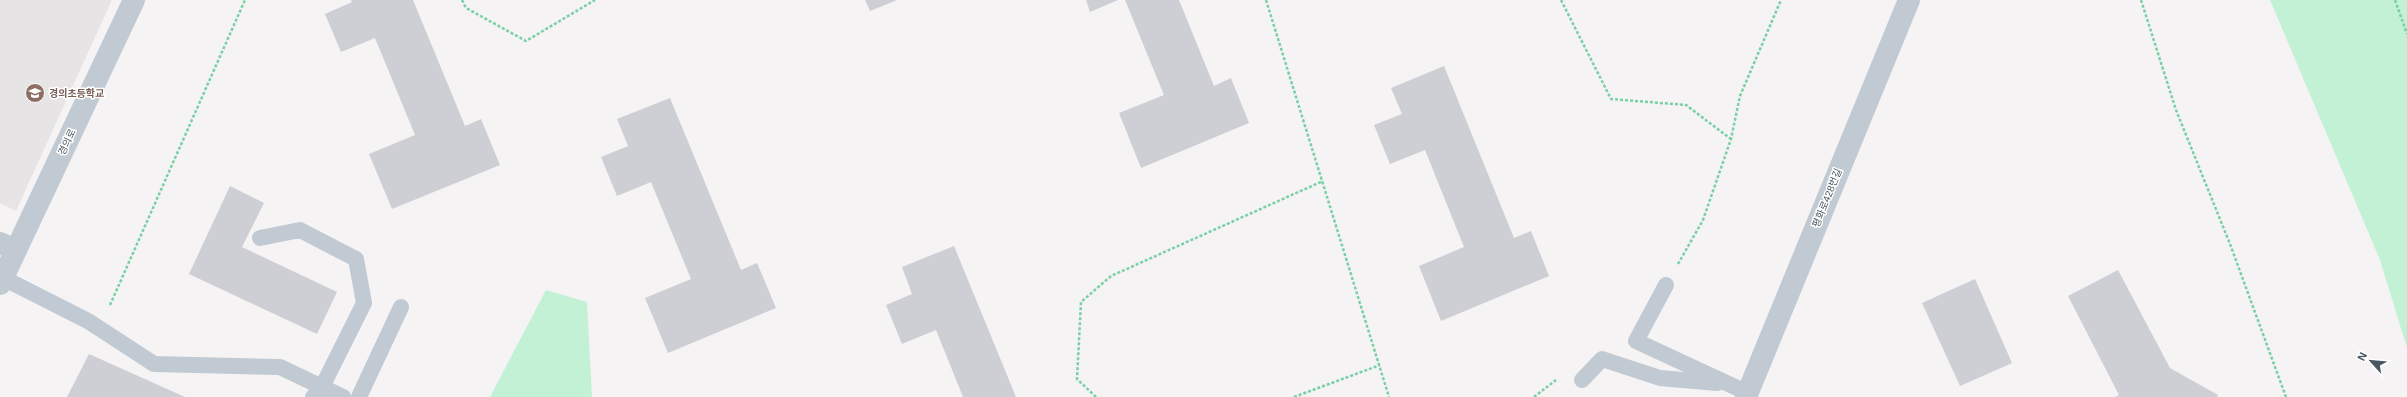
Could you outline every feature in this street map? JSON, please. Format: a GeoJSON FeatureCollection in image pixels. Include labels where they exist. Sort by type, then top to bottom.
{"type":"FeatureCollection","features":[{"type":"Feature","properties":{"kind":"street","name":"경의로"},"geometry":{"type":"LineString","coordinates":[[1,281],[8,247],[134,0]]}},
{"type":"Feature","properties":{"kind":"street","name":"평화로428번길"},"geometry":{"type":"LineString","coordinates":[[1741,392],[1909,0]]}},
{"type":"Feature","properties":{"kind":"lane"},"geometry":{"type":"LineString","coordinates":[[260,238],[300,230],[356,259],[364,303],[318,392]]}},
{"type":"Feature","properties":{"kind":"lane"},"geometry":{"type":"LineString","coordinates":[[1,281],[100,329],[154,364],[280,367],[318,392],[343,397]]}},
{"type":"Feature","properties":{"kind":"lane"},"geometry":{"type":"LineString","coordinates":[[1666,285],[1636,342],[1741,392]]}},
{"type":"Feature","properties":{"kind":"lane"},"geometry":{"type":"LineString","coordinates":[[359,397],[401,307]]}},
{"type":"Feature","properties":{"kind":"lane"},"geometry":{"type":"LineString","coordinates":[[1582,380],[1602,359],[1660,378],[1741,392]]}},
{"type":"Feature","properties":{"kind":"path"},"geometry":{"type":"LineString","coordinates":[[100,329],[245,0]]}},
{"type":"Feature","properties":{"kind":"path"},"geometry":{"type":"LineString","coordinates":[[462,0],[466,8],[526,41],[595,0]]}},
{"type":"Feature","properties":{"kind":"path"},"geometry":{"type":"LineString","coordinates":[[1266,0],[1389,397]]}},
{"type":"Feature","properties":{"kind":"path"},"geometry":{"type":"LineString","coordinates":[[1561,0],[1611,99],[1686,105],[1731,138]]}},
{"type":"Feature","properties":{"kind":"path"},"geometry":{"type":"LineString","coordinates":[[1666,285],[1703,220],[1731,138],[1740,96],[1781,0]]}},
{"type":"Feature","properties":{"kind":"path"},"geometry":{"type":"LineString","coordinates":[[2141,0],[2176,110],[2230,244],[2286,397]]}},
{"type":"Feature","properties":{"kind":"path"},"geometry":{"type":"LineString","coordinates":[[2395,0],[2407,34]]}},
{"type":"Feature","properties":{"kind":"path"},"geometry":{"type":"LineString","coordinates":[[1096,397],[1077,379],[1081,302],[1111,276],[1323,181]]}},
{"type":"Feature","properties":{"kind":"path"},"geometry":{"type":"LineString","coordinates":[[1294,397],[1380,365]]}},
{"type":"Feature","properties":{"kind":"path"},"geometry":{"type":"LineString","coordinates":[[1534,397],[1563,376]]}},
{"type":"Feature","properties":{"kind":"shaded area","name":"경의초등학교"},"geometry":{"type":"Polygon","coordinates":[[[0,0],[112,0],[16,211],[0,203],[0,0]]]}},
{"type":"Feature","properties":{"kind":"green space"},"geometry":{"type":"Polygon","coordinates":[[[2270,0],[2407,0],[2407,348],[2380,260],[2270,0]]]}},
{"type":"Feature","properties":{"kind":"green space"},"geometry":{"type":"Polygon","coordinates":[[[546,290],[587,302],[592,397],[490,397],[546,290]]]}},
{"type":"Feature","properties":{"kind":"building"},"geometry":{"type":"Polygon","coordinates":[[[351,0],[413,0],[465,126],[481,119],[500,165],[392,209],[369,154],[415,135],[375,38],[341,52],[325,14],[352,2],[351,0]]]}},
{"type":"Feature","properties":{"kind":"building"},"geometry":{"type":"Polygon","coordinates":[[[865,0],[897,0],[870,11],[865,0]]]}},
{"type":"Feature","properties":{"kind":"building"},"geometry":{"type":"Polygon","coordinates":[[[1086,0],[1118,0],[1090,12],[1086,0]]]}},
{"type":"Feature","properties":{"kind":"building"},"geometry":{"type":"Polygon","coordinates":[[[1125,0],[1179,0],[1214,86],[1231,78],[1249,123],[1141,168],[1119,113],[1164,95],[1125,0]]]}},
{"type":"Feature","properties":{"kind":"building"},"geometry":{"type":"Polygon","coordinates":[[[1444,66],[1514,238],[1531,231],[1549,276],[1441,321],[1419,266],[1464,247],[1425,150],[1390,164],[1374,125],[1402,114],[1391,88],[1444,66]]]}},
{"type":"Feature","properties":{"kind":"building"},"geometry":{"type":"Polygon","coordinates":[[[670,98],[741,270],[757,263],[776,308],[668,353],[645,298],[691,279],[651,182],[617,196],[601,157],[628,146],[617,119],[670,98]]]}},
{"type":"Feature","properties":{"kind":"building"},"geometry":{"type":"Polygon","coordinates":[[[230,186],[264,203],[242,247],[337,292],[317,334],[189,274],[230,186]]]}},
{"type":"Feature","properties":{"kind":"building"},"geometry":{"type":"Polygon","coordinates":[[[954,246],[1016,397],[963,397],[936,330],[902,344],[886,305],[912,294],[902,267],[954,246]]]}},
{"type":"Feature","properties":{"kind":"building"},"geometry":{"type":"Polygon","coordinates":[[[2118,270],[2170,368],[2218,395],[2217,397],[2115,397],[2119,395],[2068,296],[2118,270]]]}},
{"type":"Feature","properties":{"kind":"building"},"geometry":{"type":"Polygon","coordinates":[[[1975,279],[2012,363],[1960,386],[1922,303],[1975,279]]]}},
{"type":"Feature","properties":{"kind":"building"},"geometry":{"type":"Polygon","coordinates":[[[89,354],[185,397],[67,397],[89,354]]]}},
{"type":"Feature","properties":{"kind":"place","name":"경의초등학교"},"geometry":{"type":"Point","coordinates":[35,93]}}]}
